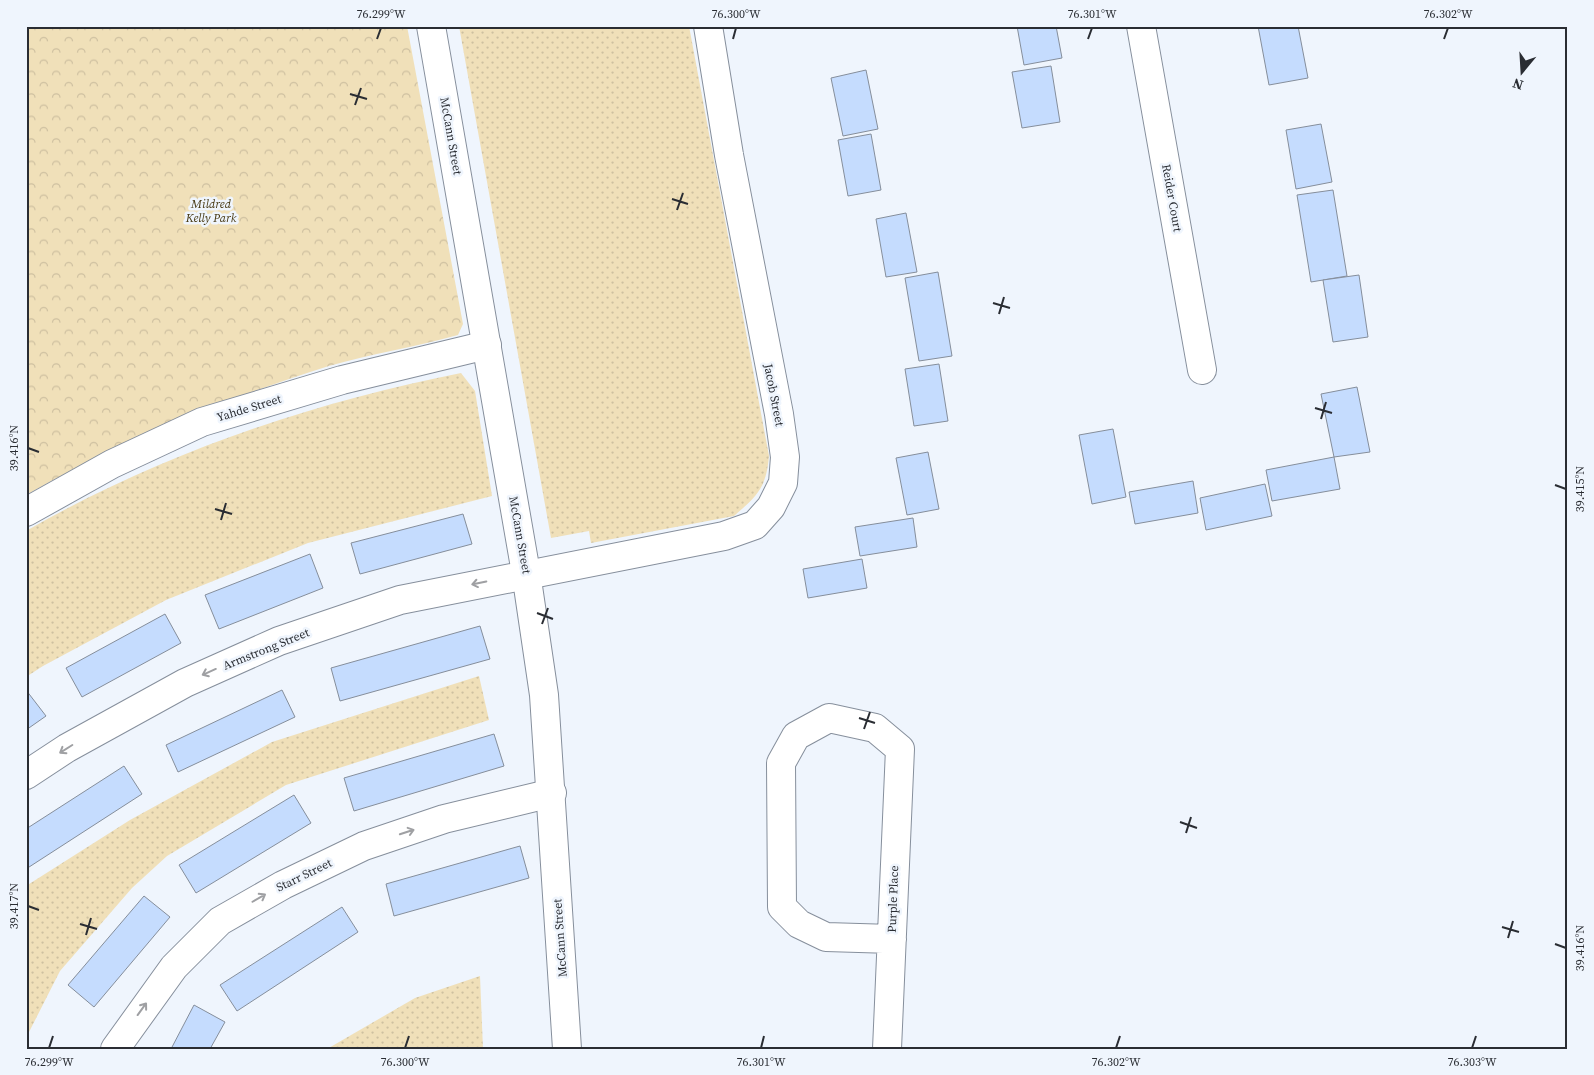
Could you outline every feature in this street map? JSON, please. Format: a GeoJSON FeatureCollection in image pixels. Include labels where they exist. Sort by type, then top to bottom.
{"type":"FeatureCollection","features":[{"type":"Feature","properties":{"kind":"street","name":"McCann Street"},"geometry":{"type":"LineString","coordinates":[[431,26],[488,345],[526,573],[544,695],[552,793],[567,1049]]}},
{"type":"Feature","properties":{"kind":"street","name":"Jacob Street"},"geometry":{"type":"LineString","coordinates":[[526,573],[724,536],[756,525],[771,506],[783,483],[785,457],[782,430],[730,164],[708,26]]}},
{"type":"Feature","properties":{"kind":"street","name":"Reider Court"},"geometry":{"type":"LineString","coordinates":[[1141,26],[1202,370]]}},
{"type":"Feature","properties":{"kind":"street","name":"Yahde Street"},"geometry":{"type":"LineString","coordinates":[[26,512],[112,464],[202,422],[342,380],[488,345]]}},
{"type":"Feature","properties":{"kind":"street","name":"Armstrong Street"},"geometry":{"type":"LineString","coordinates":[[26,775],[67,748],[184,683],[279,641],[400,600],[526,573]]}},
{"type":"Feature","properties":{"kind":"street","name":"Purple Place"},"geometry":{"type":"LineString","coordinates":[[887,1049],[892,939],[900,749],[875,728],[829,718],[796,736],[781,763],[782,907],[799,924],[826,937],[892,939]]}},
{"type":"Feature","properties":{"kind":"street","name":"Starr Street"},"geometry":{"type":"LineString","coordinates":[[115,1049],[174,967],[220,921],[228,916],[282,885],[364,846],[444,819],[552,793]]}},
{"type":"Feature","properties":{"kind":"green space","name":"Mildred Kelly Park"},"geometry":{"type":"Polygon","coordinates":[[[26,26],[407,26],[463,324],[458,335],[329,366],[251,392],[136,439],[26,495],[26,26]]]}},
{"type":"Feature","properties":{"kind":"green space"},"geometry":{"type":"Polygon","coordinates":[[[459,26],[689,26],[769,456],[763,484],[755,496],[734,516],[591,543],[589,531],[551,538],[459,26]]]}},
{"type":"Feature","properties":{"kind":"green space"},"geometry":{"type":"Polygon","coordinates":[[[461,373],[475,391],[492,496],[308,543],[166,600],[26,677],[26,531],[77,503],[129,478],[237,434],[348,400],[404,385],[461,373]]]}},
{"type":"Feature","properties":{"kind":"green space"},"geometry":{"type":"Polygon","coordinates":[[[479,676],[489,720],[286,785],[167,856],[132,888],[60,971],[26,1038],[26,886],[130,820],[272,742],[479,676]]]}},
{"type":"Feature","properties":{"kind":"green space"},"geometry":{"type":"Polygon","coordinates":[[[480,976],[483,1049],[327,1049],[415,998],[480,976]]]}},
{"type":"Feature","properties":{"kind":"building"},"geometry":{"type":"Polygon","coordinates":[[[1017,26],[1056,26],[1062,58],[1024,65],[1017,26]]]}},
{"type":"Feature","properties":{"kind":"building"},"geometry":{"type":"Polygon","coordinates":[[[1258,26],[1298,26],[1308,78],[1269,85],[1258,26]]]}},
{"type":"Feature","properties":{"kind":"building"},"geometry":{"type":"Polygon","coordinates":[[[1051,66],[1060,122],[1022,128],[1012,72],[1051,66]]]}},
{"type":"Feature","properties":{"kind":"building"},"geometry":{"type":"Polygon","coordinates":[[[866,70],[878,129],[843,136],[831,78],[866,70]]]}},
{"type":"Feature","properties":{"kind":"building"},"geometry":{"type":"Polygon","coordinates":[[[1321,124],[1332,182],[1296,189],[1286,130],[1321,124]]]}},
{"type":"Feature","properties":{"kind":"building"},"geometry":{"type":"Polygon","coordinates":[[[871,134],[881,190],[848,196],[838,140],[871,134]]]}},
{"type":"Feature","properties":{"kind":"building"},"geometry":{"type":"Polygon","coordinates":[[[1333,190],[1347,276],[1311,282],[1297,195],[1333,190]]]}},
{"type":"Feature","properties":{"kind":"building"},"geometry":{"type":"Polygon","coordinates":[[[906,213],[917,272],[886,277],[876,219],[906,213]]]}},
{"type":"Feature","properties":{"kind":"building"},"geometry":{"type":"Polygon","coordinates":[[[938,272],[952,356],[919,361],[905,278],[938,272]]]}},
{"type":"Feature","properties":{"kind":"building"},"geometry":{"type":"Polygon","coordinates":[[[1359,275],[1368,337],[1333,342],[1323,280],[1359,275]]]}},
{"type":"Feature","properties":{"kind":"building"},"geometry":{"type":"Polygon","coordinates":[[[939,364],[948,421],[914,426],[905,369],[939,364]]]}},
{"type":"Feature","properties":{"kind":"building"},"geometry":{"type":"Polygon","coordinates":[[[1357,387],[1370,452],[1334,457],[1321,394],[1357,387]]]}},
{"type":"Feature","properties":{"kind":"building"},"geometry":{"type":"Polygon","coordinates":[[[1113,429],[1126,497],[1092,504],[1079,435],[1113,429]]]}},
{"type":"Feature","properties":{"kind":"building"},"geometry":{"type":"Polygon","coordinates":[[[928,452],[939,509],[907,515],[896,458],[928,452]]]}},
{"type":"Feature","properties":{"kind":"building"},"geometry":{"type":"Polygon","coordinates":[[[1334,457],[1340,489],[1272,501],[1266,470],[1334,457]]]}},
{"type":"Feature","properties":{"kind":"building"},"geometry":{"type":"Polygon","coordinates":[[[1193,481],[1198,513],[1135,524],[1129,492],[1193,481]]]}},
{"type":"Feature","properties":{"kind":"building"},"geometry":{"type":"Polygon","coordinates":[[[1265,484],[1272,516],[1206,530],[1200,498],[1265,484]]]}},
{"type":"Feature","properties":{"kind":"building"},"geometry":{"type":"Polygon","coordinates":[[[463,514],[472,544],[360,574],[351,543],[463,514]]]}},
{"type":"Feature","properties":{"kind":"building"},"geometry":{"type":"Polygon","coordinates":[[[913,518],[917,547],[860,556],[855,527],[913,518]]]}},
{"type":"Feature","properties":{"kind":"building"},"geometry":{"type":"Polygon","coordinates":[[[310,554],[323,588],[219,629],[205,595],[310,554]]]}},
{"type":"Feature","properties":{"kind":"building"},"geometry":{"type":"Polygon","coordinates":[[[862,559],[867,588],[808,598],[803,569],[862,559]]]}},
{"type":"Feature","properties":{"kind":"building"},"geometry":{"type":"Polygon","coordinates":[[[165,614],[181,643],[82,697],[66,668],[165,614]]]}},
{"type":"Feature","properties":{"kind":"building"},"geometry":{"type":"Polygon","coordinates":[[[480,626],[490,659],[340,701],[331,668],[480,626]]]}},
{"type":"Feature","properties":{"kind":"building"},"geometry":{"type":"Polygon","coordinates":[[[26,690],[46,716],[26,730],[26,690]]]}},
{"type":"Feature","properties":{"kind":"building"},"geometry":{"type":"Polygon","coordinates":[[[282,690],[295,717],[178,772],[166,745],[282,690]]]}},
{"type":"Feature","properties":{"kind":"building"},"geometry":{"type":"Polygon","coordinates":[[[494,734],[504,766],[354,811],[344,778],[494,734]]]}},
{"type":"Feature","properties":{"kind":"building"},"geometry":{"type":"Polygon","coordinates":[[[124,766],[142,794],[26,869],[26,829],[124,766]]]}},
{"type":"Feature","properties":{"kind":"building"},"geometry":{"type":"Polygon","coordinates":[[[294,795],[311,823],[196,893],[179,865],[294,795]]]}},
{"type":"Feature","properties":{"kind":"building"},"geometry":{"type":"Polygon","coordinates":[[[520,846],[529,878],[394,916],[386,884],[520,846]]]}},
{"type":"Feature","properties":{"kind":"building"},"geometry":{"type":"Polygon","coordinates":[[[144,896],[170,917],[94,1007],[68,985],[144,896]]]}},
{"type":"Feature","properties":{"kind":"building"},"geometry":{"type":"Polygon","coordinates":[[[342,907],[358,932],[237,1011],[220,985],[342,907]]]}},
{"type":"Feature","properties":{"kind":"building"},"geometry":{"type":"Polygon","coordinates":[[[194,1005],[225,1022],[210,1049],[171,1049],[194,1005]]]}}]}
